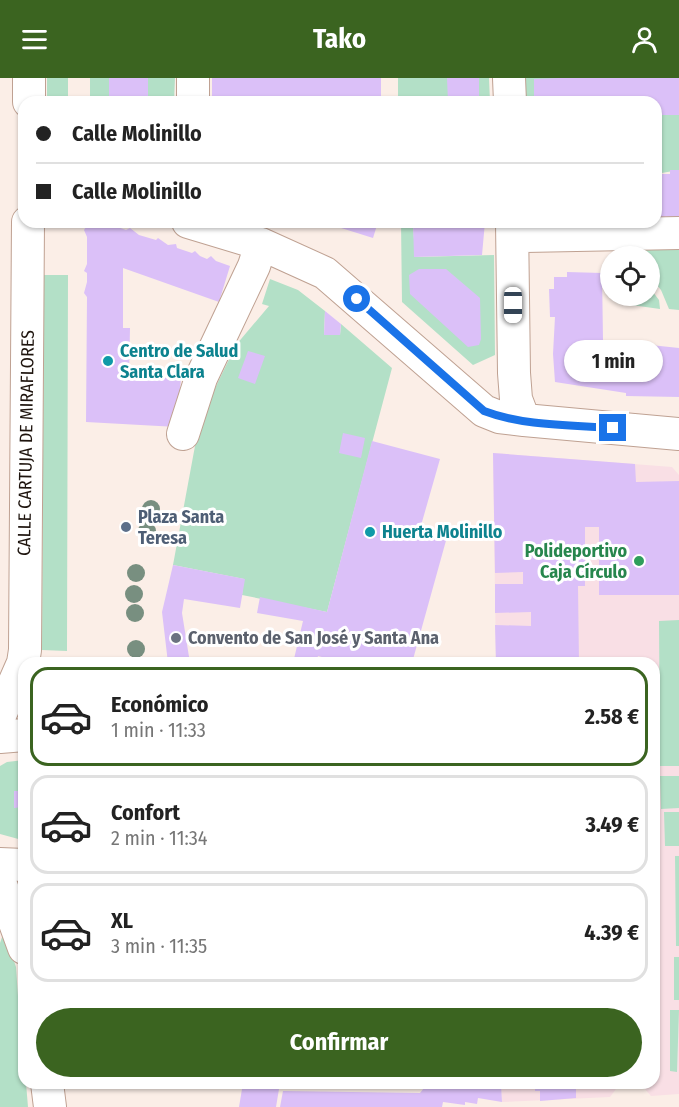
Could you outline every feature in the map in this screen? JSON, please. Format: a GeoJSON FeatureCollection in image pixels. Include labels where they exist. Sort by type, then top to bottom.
{"type":"FeatureCollection","features":[{"type":"Feature","properties":{"kind":"street"},"geometry":{"type":"LineString","coordinates":[[29,78],[29,96]]}},
{"type":"Feature","properties":{"kind":"street"},"geometry":{"type":"LineString","coordinates":[[193,78],[193,96]]}},
{"type":"Feature","properties":{"kind":"street"},"geometry":{"type":"LineString","coordinates":[[509,78],[510,96]]}},
{"type":"Feature","properties":{"kind":"street","name":"CALLE CARTUJA DE MIRAFLORES"},"geometry":{"type":"LineString","coordinates":[[24,657],[28,228]]}},
{"type":"Feature","properties":{"kind":"street"},"geometry":{"type":"LineString","coordinates":[[210,228],[261,243],[325,273],[484,411],[499,417],[524,420],[679,434]]}},
{"type":"Feature","properties":{"kind":"street"},"geometry":{"type":"LineString","coordinates":[[524,420],[516,399],[514,373],[519,229],[679,233]]}},
{"type":"Feature","properties":{"kind":"street"},"geometry":{"type":"LineString","coordinates":[[183,434],[201,378],[228,324],[261,243]]}},
{"type":"Feature","properties":{"kind":"street","name":"CALLE CARTUJA DE MIRAFLORES"},"geometry":{"type":"LineString","coordinates":[[0,715],[18,677]]}},
{"type":"Feature","properties":{"kind":"street"},"geometry":{"type":"LineString","coordinates":[[0,737],[18,736]]}},
{"type":"Feature","properties":{"kind":"street"},"geometry":{"type":"LineString","coordinates":[[0,864],[18,865]]}},
{"type":"Feature","properties":{"kind":"street"},"geometry":{"type":"LineString","coordinates":[[0,882],[18,932]]}},
{"type":"Feature","properties":{"kind":"street"},"geometry":{"type":"LineString","coordinates":[[48,1089],[50,1107]]}},
{"type":"Feature","properties":{"kind":"shaded area"},"geometry":{"type":"Polygon","coordinates":[[[493,453],[672,467],[679,475],[679,1094],[651,1096],[645,1089],[660,1089],[660,657],[496,657],[493,453]]]}},
{"type":"Feature","properties":{"kind":"shaded area"},"geometry":{"type":"Polygon","coordinates":[[[501,1089],[616,1089],[610,1097],[502,1102],[501,1089]]]}},
{"type":"Feature","properties":{"kind":"green space"},"geometry":{"type":"Polygon","coordinates":[[[47,78],[68,78],[68,96],[47,96],[47,78]]]}},
{"type":"Feature","properties":{"kind":"green space"},"geometry":{"type":"Polygon","coordinates":[[[90,78],[175,78],[174,96],[90,96],[90,78]]]}},
{"type":"Feature","properties":{"kind":"green space"},"geometry":{"type":"Polygon","coordinates":[[[398,78],[489,78],[490,96],[398,96],[398,78]]]}},
{"type":"Feature","properties":{"kind":"green space"},"geometry":{"type":"Polygon","coordinates":[[[526,78],[679,78],[679,170],[662,173],[662,96],[525,96],[526,78]]]}},
{"type":"Feature","properties":{"kind":"green space"},"geometry":{"type":"Polygon","coordinates":[[[401,228],[413,228],[415,257],[494,255],[495,355],[473,365],[402,302],[401,228]]]}},
{"type":"Feature","properties":{"kind":"green space"},"geometry":{"type":"Polygon","coordinates":[[[660,247],[679,247],[679,310],[669,309],[661,290],[660,247]]]}},
{"type":"Feature","properties":{"kind":"green space"},"geometry":{"type":"Polygon","coordinates":[[[44,275],[68,275],[67,651],[42,650],[44,275]]]}},
{"type":"Feature","properties":{"kind":"green space"},"geometry":{"type":"Polygon","coordinates":[[[270,279],[298,290],[325,311],[324,335],[340,335],[341,324],[392,368],[327,612],[242,595],[244,579],[173,565],[200,419],[236,345],[269,306],[262,304],[270,279]]]}},
{"type":"Feature","properties":{"kind":"green space"},"geometry":{"type":"Polygon","coordinates":[[[638,306],[660,306],[660,309],[638,306]]]}},
{"type":"Feature","properties":{"kind":"green space"},"geometry":{"type":"Polygon","coordinates":[[[679,620],[679,766],[660,766],[659,621],[679,620]]]}},
{"type":"Feature","properties":{"kind":"green space"},"geometry":{"type":"Polygon","coordinates":[[[18,761],[18,839],[0,834],[0,766],[7,762],[18,761]]]}},
{"type":"Feature","properties":{"kind":"green space"},"geometry":{"type":"Polygon","coordinates":[[[660,776],[679,776],[679,808],[661,809],[660,776]]]}},
{"type":"Feature","properties":{"kind":"green space"},"geometry":{"type":"Polygon","coordinates":[[[664,812],[679,812],[679,846],[665,846],[664,812]]]}},
{"type":"Feature","properties":{"kind":"green space"},"geometry":{"type":"Polygon","coordinates":[[[675,856],[679,856],[679,946],[676,946],[675,856]]]}},
{"type":"Feature","properties":{"kind":"green space"},"geometry":{"type":"Polygon","coordinates":[[[4,931],[16,967],[18,1089],[26,1089],[28,1107],[0,1107],[0,943],[4,931]]]}},
{"type":"Feature","properties":{"kind":"green space"},"geometry":{"type":"Polygon","coordinates":[[[674,957],[679,957],[679,1000],[674,1000],[674,957]]]}},
{"type":"Feature","properties":{"kind":"green space"},"geometry":{"type":"Polygon","coordinates":[[[670,1010],[679,1010],[677,1072],[670,1071],[670,1010]]]}},
{"type":"Feature","properties":{"kind":"building"},"geometry":{"type":"Polygon","coordinates":[[[109,78],[148,78],[148,96],[109,96],[109,78]]]}},
{"type":"Feature","properties":{"kind":"building"},"geometry":{"type":"Polygon","coordinates":[[[212,78],[381,78],[381,96],[212,96],[212,78]]]}},
{"type":"Feature","properties":{"kind":"building"},"geometry":{"type":"Polygon","coordinates":[[[447,78],[479,78],[479,96],[448,96],[447,78]]]}},
{"type":"Feature","properties":{"kind":"building"},"geometry":{"type":"Polygon","coordinates":[[[679,78],[679,115],[662,115],[662,96],[534,96],[534,79],[679,78]]]}},
{"type":"Feature","properties":{"kind":"building"},"geometry":{"type":"Polygon","coordinates":[[[670,170],[679,170],[679,222],[662,222],[662,174],[670,174],[670,170]]]}},
{"type":"Feature","properties":{"kind":"building"},"geometry":{"type":"Polygon","coordinates":[[[85,228],[126,230],[130,228],[139,235],[156,240],[158,238],[168,245],[176,244],[177,248],[192,253],[195,251],[207,259],[211,256],[216,261],[230,266],[219,302],[123,268],[123,328],[130,328],[129,377],[181,378],[177,427],[86,422],[87,297],[84,293],[87,273],[84,271],[87,264],[87,237],[85,228]]]}},
{"type":"Feature","properties":{"kind":"building"},"geometry":{"type":"Polygon","coordinates":[[[341,228],[376,228],[373,238],[341,228]]]}},
{"type":"Feature","properties":{"kind":"building"},"geometry":{"type":"Polygon","coordinates":[[[413,228],[484,228],[482,255],[414,257],[413,228]]]}},
{"type":"Feature","properties":{"kind":"building"},"geometry":{"type":"Polygon","coordinates":[[[419,269],[446,269],[480,298],[481,339],[479,345],[468,347],[410,294],[409,275],[419,269]]]}},
{"type":"Feature","properties":{"kind":"building"},"geometry":{"type":"Polygon","coordinates":[[[567,272],[600,273],[603,340],[679,348],[679,397],[626,396],[626,393],[555,382],[553,354],[555,317],[550,317],[549,289],[554,289],[554,277],[567,277],[567,272]]]}},
{"type":"Feature","properties":{"kind":"building"},"geometry":{"type":"Polygon","coordinates":[[[325,311],[341,324],[340,335],[324,335],[325,311]]]}},
{"type":"Feature","properties":{"kind":"building"},"geometry":{"type":"Polygon","coordinates":[[[248,351],[265,356],[255,384],[238,378],[248,351]]]}},
{"type":"Feature","properties":{"kind":"building"},"geometry":{"type":"Polygon","coordinates":[[[343,433],[365,438],[361,458],[339,453],[343,433]]]}},
{"type":"Feature","properties":{"kind":"building"},"geometry":{"type":"Polygon","coordinates":[[[372,441],[440,459],[420,529],[447,537],[414,657],[294,657],[303,621],[257,613],[260,597],[327,612],[372,441]]]}},
{"type":"Feature","properties":{"kind":"building"},"geometry":{"type":"Polygon","coordinates":[[[493,453],[635,464],[636,482],[679,481],[679,595],[599,595],[599,527],[585,527],[585,586],[578,586],[579,657],[496,657],[495,625],[531,626],[531,612],[495,613],[495,584],[523,584],[523,572],[495,573],[493,453]]]}},
{"type":"Feature","properties":{"kind":"building","name":"Convento de San José y Santa Ana"},"geometry":{"type":"Polygon","coordinates":[[[173,565],[245,579],[240,608],[184,599],[182,613],[189,657],[167,657],[162,612],[173,565]]]}},
{"type":"Feature","properties":{"kind":"building"},"geometry":{"type":"Polygon","coordinates":[[[14,791],[18,791],[18,808],[14,808],[14,791]]]}},
{"type":"Feature","properties":{"kind":"building"},"geometry":{"type":"Polygon","coordinates":[[[242,1089],[279,1089],[276,1107],[239,1107],[242,1089]]]}},
{"type":"Feature","properties":{"kind":"building"},"geometry":{"type":"Polygon","coordinates":[[[423,1089],[501,1089],[502,1102],[478,1098],[477,1104],[443,1102],[442,1107],[280,1107],[283,1091],[420,1093],[423,1089]]]}},
{"type":"Feature","properties":{"kind":"building"},"geometry":{"type":"Polygon","coordinates":[[[535,1089],[576,1089],[576,1098],[540,1101],[540,1091],[535,1091],[535,1089]]]}},
{"type":"Feature","properties":{"kind":"place","name":"Centro de Salud Santa Clara"},"geometry":{"type":"Point","coordinates":[108,361]}},
{"type":"Feature","properties":{"kind":"place","name":"Plaza Santa Teresa"},"geometry":{"type":"Point","coordinates":[126,527]}},
{"type":"Feature","properties":{"kind":"place","name":"Huerta Molinillo"},"geometry":{"type":"Point","coordinates":[370,532]}},
{"type":"Feature","properties":{"kind":"place","name":"Polideportivo Caja Círculo"},"geometry":{"type":"Point","coordinates":[639,561]}},
{"type":"Feature","properties":{"kind":"place","name":"Convento de San José y Santa Ana"},"geometry":{"type":"Point","coordinates":[176,638]}},
{"type":"Feature","properties":{"kind":"route"},"geometry":{"type":"LineString","coordinates":[[357,299],[484,411],[499,417],[613,428]]}}]}
